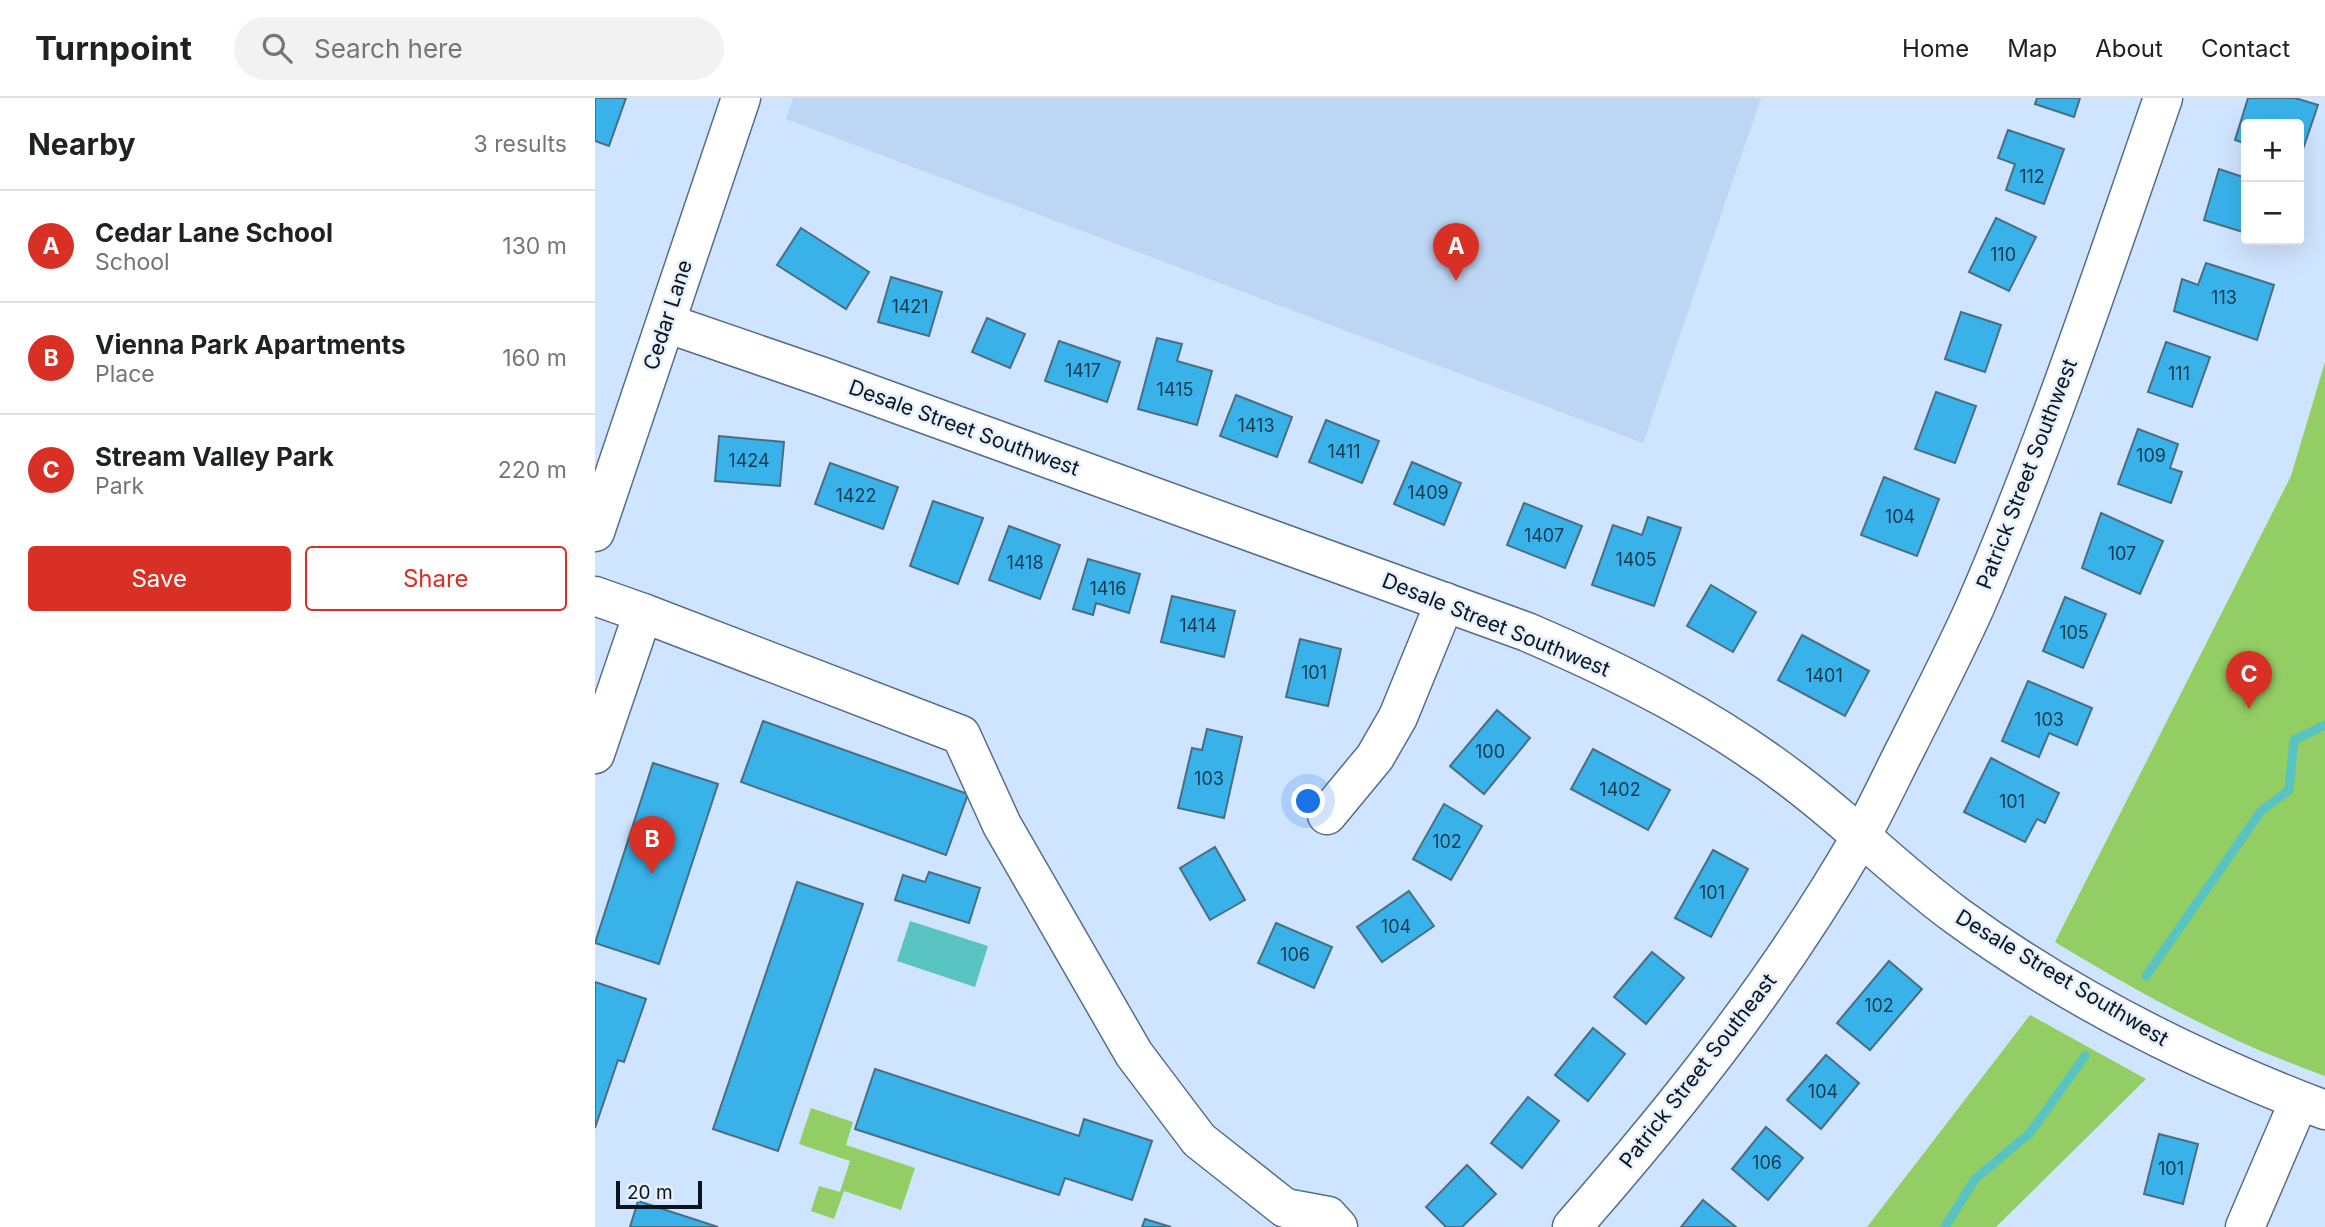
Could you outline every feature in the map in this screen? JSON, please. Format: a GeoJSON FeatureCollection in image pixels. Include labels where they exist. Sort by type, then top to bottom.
{"type":"FeatureCollection","features":[{"type":"Feature","properties":{"kind":"street","name":"Cedar Lane"},"geometry":{"type":"LineString","coordinates":[[595,532],[741,98]]}},
{"type":"Feature","properties":{"kind":"street","name":"Patrick Street Southwest"},"geometry":{"type":"LineString","coordinates":[[1860,837],[1975,607],[2070,366],[2164,98]]}},
{"type":"Feature","properties":{"kind":"street","name":"Desale Street Southwest"},"geometry":{"type":"LineString","coordinates":[[666,323],[823,377],[1527,632],[1600,663],[1740,742],[1799,785],[1958,916],[2079,993],[2142,1031],[2312,1105]]}},
{"type":"Feature","properties":{"kind":"street"},"geometry":{"type":"LineString","coordinates":[[595,596],[961,735],[1002,825],[1134,1054],[1199,1140],[1285,1208],[1328,1216],[1338,1227]]}},
{"type":"Feature","properties":{"kind":"street"},"geometry":{"type":"LineString","coordinates":[[1327,816],[1375,757],[1398,717],[1445,603]]}},
{"type":"Feature","properties":{"kind":"street"},"geometry":{"type":"LineString","coordinates":[[595,754],[643,614]]}},
{"type":"Feature","properties":{"kind":"street","name":"Patrick Street Southeast"},"geometry":{"type":"LineString","coordinates":[[1572,1227],[1648,1140],[1737,1028],[1860,837]]}},
{"type":"Feature","properties":{"kind":"street"},"geometry":{"type":"LineString","coordinates":[[2245,1227],[2312,1105]]}},
{"type":"Feature","properties":{"kind":"shaded area"},"geometry":{"type":"Polygon","coordinates":[[[793,98],[1761,98],[1643,443],[786,119],[793,98]]]}},
{"type":"Feature","properties":{"kind":"shaded area"},"geometry":{"type":"Polygon","coordinates":[[[910,921],[988,946],[975,987],[897,961],[910,921]]]}},
{"type":"Feature","properties":{"kind":"green space"},"geometry":{"type":"Polygon","coordinates":[[[2325,362],[2325,1076],[2220,1033],[2120,981],[2055,942],[2291,476],[2325,362]]]}},
{"type":"Feature","properties":{"kind":"green space"},"geometry":{"type":"Polygon","coordinates":[[[2030,1015],[2146,1079],[1996,1227],[1867,1227],[2030,1015]]]}},
{"type":"Feature","properties":{"kind":"green space"},"geometry":{"type":"Polygon","coordinates":[[[811,1108],[853,1122],[846,1145],[915,1168],[901,1210],[844,1191],[834,1219],[811,1211],[819,1186],[840,1192],[850,1161],[799,1144],[811,1108]]]}},
{"type":"Feature","properties":{"kind":"building"},"geometry":{"type":"Polygon","coordinates":[[[595,98],[626,98],[609,146],[595,141],[595,98]]]}},
{"type":"Feature","properties":{"kind":"building"},"geometry":{"type":"Polygon","coordinates":[[[2037,98],[2080,98],[2074,117],[2035,104],[2037,98]]]}},
{"type":"Feature","properties":{"kind":"building"},"geometry":{"type":"Polygon","coordinates":[[[2248,98],[2295,98],[2318,105],[2304,146],[2304,119],[2242,119],[2248,98]]]}},
{"type":"Feature","properties":{"kind":"building"},"geometry":{"type":"Polygon","coordinates":[[[2241,121],[2241,142],[2235,140],[2241,121]]]}},
{"type":"Feature","properties":{"kind":"building"},"geometry":{"type":"Polygon","coordinates":[[[2008,130],[2064,149],[2044,204],[2006,190],[2015,164],[1998,158],[2008,130]]]}},
{"type":"Feature","properties":{"kind":"building"},"geometry":{"type":"Polygon","coordinates":[[[2219,169],[2241,176],[2241,231],[2204,220],[2219,169]]]}},
{"type":"Feature","properties":{"kind":"building"},"geometry":{"type":"Polygon","coordinates":[[[1996,218],[2036,237],[2009,291],[1969,272],[1996,218]]]}},
{"type":"Feature","properties":{"kind":"building"},"geometry":{"type":"Polygon","coordinates":[[[801,228],[869,272],[846,309],[777,265],[801,228]]]}},
{"type":"Feature","properties":{"kind":"building"},"geometry":{"type":"Polygon","coordinates":[[[2206,263],[2274,285],[2257,340],[2174,311],[2182,279],[2198,285],[2206,263]]]}},
{"type":"Feature","properties":{"kind":"building"},"geometry":{"type":"Polygon","coordinates":[[[891,277],[942,292],[929,336],[878,322],[891,277]]]}},
{"type":"Feature","properties":{"kind":"building"},"geometry":{"type":"Polygon","coordinates":[[[1961,312],[2001,325],[1985,372],[1945,359],[1961,312]]]}},
{"type":"Feature","properties":{"kind":"building"},"geometry":{"type":"Polygon","coordinates":[[[987,318],[1025,334],[1010,368],[972,352],[987,318]]]}},
{"type":"Feature","properties":{"kind":"building"},"geometry":{"type":"Polygon","coordinates":[[[1157,338],[1182,344],[1177,361],[1212,371],[1197,425],[1138,409],[1157,338]]]}},
{"type":"Feature","properties":{"kind":"building"},"geometry":{"type":"Polygon","coordinates":[[[1059,341],[1120,362],[1107,402],[1045,381],[1059,341]]]}},
{"type":"Feature","properties":{"kind":"building"},"geometry":{"type":"Polygon","coordinates":[[[2166,342],[2210,357],[2192,407],[2148,392],[2166,342]]]}},
{"type":"Feature","properties":{"kind":"building"},"geometry":{"type":"Polygon","coordinates":[[[1936,392],[1976,406],[1955,463],[1915,449],[1936,392]]]}},
{"type":"Feature","properties":{"kind":"building"},"geometry":{"type":"Polygon","coordinates":[[[1236,395],[1292,417],[1277,457],[1220,436],[1236,395]]]}},
{"type":"Feature","properties":{"kind":"building"},"geometry":{"type":"Polygon","coordinates":[[[1326,420],[1379,441],[1362,483],[1309,462],[1326,420]]]}},
{"type":"Feature","properties":{"kind":"building"},"geometry":{"type":"Polygon","coordinates":[[[2138,429],[2178,444],[2170,468],[2182,472],[2171,503],[2118,484],[2138,429]]]}},
{"type":"Feature","properties":{"kind":"building"},"geometry":{"type":"Polygon","coordinates":[[[719,436],[784,442],[780,486],[715,481],[719,436]]]}},
{"type":"Feature","properties":{"kind":"building"},"geometry":{"type":"Polygon","coordinates":[[[1412,462],[1461,483],[1444,525],[1394,504],[1412,462]]]}},
{"type":"Feature","properties":{"kind":"building"},"geometry":{"type":"Polygon","coordinates":[[[830,463],[898,487],[883,529],[815,504],[830,463]]]}},
{"type":"Feature","properties":{"kind":"building"},"geometry":{"type":"Polygon","coordinates":[[[1884,477],[1939,499],[1917,556],[1861,535],[1884,477]]]}},
{"type":"Feature","properties":{"kind":"building"},"geometry":{"type":"Polygon","coordinates":[[[933,501],[983,518],[958,584],[910,566],[933,501]]]}},
{"type":"Feature","properties":{"kind":"building"},"geometry":{"type":"Polygon","coordinates":[[[1524,503],[1582,526],[1565,568],[1507,545],[1524,503]]]}},
{"type":"Feature","properties":{"kind":"building"},"geometry":{"type":"Polygon","coordinates":[[[2101,513],[2163,541],[2140,594],[2082,568],[2101,513]]]}},
{"type":"Feature","properties":{"kind":"building"},"geometry":{"type":"Polygon","coordinates":[[[1648,517],[1681,528],[1654,606],[1592,585],[1613,525],[1642,535],[1648,517]]]}},
{"type":"Feature","properties":{"kind":"building"},"geometry":{"type":"Polygon","coordinates":[[[1009,526],[1060,545],[1040,599],[989,580],[1009,526]]]}},
{"type":"Feature","properties":{"kind":"building"},"geometry":{"type":"Polygon","coordinates":[[[1088,559],[1140,574],[1129,613],[1096,603],[1093,615],[1073,609],[1088,559]]]}},
{"type":"Feature","properties":{"kind":"building"},"geometry":{"type":"Polygon","coordinates":[[[1711,585],[1756,612],[1733,652],[1687,626],[1711,585]]]}},
{"type":"Feature","properties":{"kind":"building"},"geometry":{"type":"Polygon","coordinates":[[[1172,596],[1235,611],[1224,657],[1161,642],[1172,596]]]}},
{"type":"Feature","properties":{"kind":"building"},"geometry":{"type":"Polygon","coordinates":[[[2065,597],[2106,614],[2083,668],[2043,651],[2065,597]]]}},
{"type":"Feature","properties":{"kind":"building"},"geometry":{"type":"Polygon","coordinates":[[[1802,635],[1869,671],[1845,716],[1778,680],[1802,635]]]}},
{"type":"Feature","properties":{"kind":"building"},"geometry":{"type":"Polygon","coordinates":[[[1300,639],[1341,649],[1328,706],[1286,697],[1300,639]]]}},
{"type":"Feature","properties":{"kind":"building"},"geometry":{"type":"Polygon","coordinates":[[[2028,681],[2092,708],[2077,745],[2049,733],[2039,757],[2002,741],[2028,681]]]}},
{"type":"Feature","properties":{"kind":"building"},"geometry":{"type":"Polygon","coordinates":[[[1497,710],[1530,738],[1484,794],[1450,766],[1497,710]]]}},
{"type":"Feature","properties":{"kind":"building"},"geometry":{"type":"Polygon","coordinates":[[[763,721],[968,794],[946,855],[741,782],[763,721]]]}},
{"type":"Feature","properties":{"kind":"building"},"geometry":{"type":"Polygon","coordinates":[[[1207,729],[1242,737],[1224,818],[1178,808],[1192,748],[1202,750],[1207,729]]]}},
{"type":"Feature","properties":{"kind":"building"},"geometry":{"type":"Polygon","coordinates":[[[1593,749],[1670,790],[1648,830],[1571,789],[1593,749]]]}},
{"type":"Feature","properties":{"kind":"building"},"geometry":{"type":"Polygon","coordinates":[[[1991,758],[2059,793],[2045,823],[2037,819],[2025,842],[1964,812],[1991,758]]]}},
{"type":"Feature","properties":{"kind":"building"},"geometry":{"type":"Polygon","coordinates":[[[653,763],[718,784],[659,964],[595,943],[653,763]]]}},
{"type":"Feature","properties":{"kind":"building"},"geometry":{"type":"Polygon","coordinates":[[[1444,804],[1482,826],[1451,880],[1413,859],[1444,804]]]}},
{"type":"Feature","properties":{"kind":"building"},"geometry":{"type":"Polygon","coordinates":[[[1215,847],[1245,900],[1210,920],[1180,868],[1215,847]]]}},
{"type":"Feature","properties":{"kind":"building"},"geometry":{"type":"Polygon","coordinates":[[[1713,850],[1748,869],[1711,937],[1675,918],[1713,850]]]}},
{"type":"Feature","properties":{"kind":"building"},"geometry":{"type":"Polygon","coordinates":[[[929,872],[980,888],[969,923],[895,900],[903,875],[925,882],[929,872]]]}},
{"type":"Feature","properties":{"kind":"building"},"geometry":{"type":"Polygon","coordinates":[[[797,882],[863,904],[778,1151],[713,1129],[797,882]]]}},
{"type":"Feature","properties":{"kind":"building"},"geometry":{"type":"Polygon","coordinates":[[[1409,891],[1434,926],[1382,962],[1357,927],[1409,891]]]}},
{"type":"Feature","properties":{"kind":"building"},"geometry":{"type":"Polygon","coordinates":[[[1276,923],[1332,947],[1314,988],[1258,963],[1276,923]]]}},
{"type":"Feature","properties":{"kind":"building"},"geometry":{"type":"Polygon","coordinates":[[[1652,952],[1684,978],[1646,1024],[1614,997],[1652,952]]]}},
{"type":"Feature","properties":{"kind":"building"},"geometry":{"type":"Polygon","coordinates":[[[1889,961],[1922,989],[1870,1050],[1837,1023],[1889,961]]]}},
{"type":"Feature","properties":{"kind":"building"},"geometry":{"type":"Polygon","coordinates":[[[595,982],[646,999],[624,1062],[618,1060],[595,1128],[595,982]]]}},
{"type":"Feature","properties":{"kind":"building"},"geometry":{"type":"Polygon","coordinates":[[[1593,1028],[1625,1054],[1588,1101],[1555,1075],[1593,1028]]]}},
{"type":"Feature","properties":{"kind":"building"},"geometry":{"type":"Polygon","coordinates":[[[1826,1055],[1859,1083],[1821,1129],[1787,1100],[1826,1055]]]}},
{"type":"Feature","properties":{"kind":"building"},"geometry":{"type":"Polygon","coordinates":[[[875,1069],[1079,1136],[1084,1119],[1152,1141],[1132,1200],[1065,1178],[1059,1195],[855,1129],[875,1069]]]}},
{"type":"Feature","properties":{"kind":"building"},"geometry":{"type":"Polygon","coordinates":[[[1528,1097],[1559,1121],[1522,1168],[1491,1143],[1528,1097]]]}},
{"type":"Feature","properties":{"kind":"building"},"geometry":{"type":"Polygon","coordinates":[[[1766,1127],[1803,1158],[1768,1200],[1732,1169],[1766,1127]]]}},
{"type":"Feature","properties":{"kind":"building"},"geometry":{"type":"Polygon","coordinates":[[[2159,1134],[2198,1144],[2183,1204],[2144,1194],[2159,1134]]]}},
{"type":"Feature","properties":{"kind":"building"},"geometry":{"type":"Polygon","coordinates":[[[1467,1165],[1496,1194],[1462,1227],[1446,1227],[1426,1207],[1467,1165]]]}},
{"type":"Feature","properties":{"kind":"building"},"geometry":{"type":"Polygon","coordinates":[[[1703,1200],[1736,1227],[1681,1227],[1703,1200]]]}},
{"type":"Feature","properties":{"kind":"building"},"geometry":{"type":"Polygon","coordinates":[[[638,1201],[718,1227],[630,1227],[638,1201]]]}},
{"type":"Feature","properties":{"kind":"building"},"geometry":{"type":"Polygon","coordinates":[[[1145,1219],[1171,1227],[1142,1227],[1145,1219]]]}},
{"type":"Feature","properties":{"kind":"waterway"},"geometry":{"type":"LineString","coordinates":[[2146,976],[2261,811],[2289,790],[2294,740],[2325,725]]}},
{"type":"Feature","properties":{"kind":"waterway"},"geometry":{"type":"LineString","coordinates":[[1945,1227],[1975,1179],[2030,1133],[2085,1056]]}},
{"type":"Feature","properties":{"kind":"place","name":"Cedar Lane School"},"geometry":{"type":"Point","coordinates":[1456,281]}},
{"type":"Feature","properties":{"kind":"place","name":"Stream Valley Park"},"geometry":{"type":"Point","coordinates":[2249,709]}},
{"type":"Feature","properties":{"kind":"place","name":"Vienna Park Apartments"},"geometry":{"type":"Point","coordinates":[652,874]}}]}
